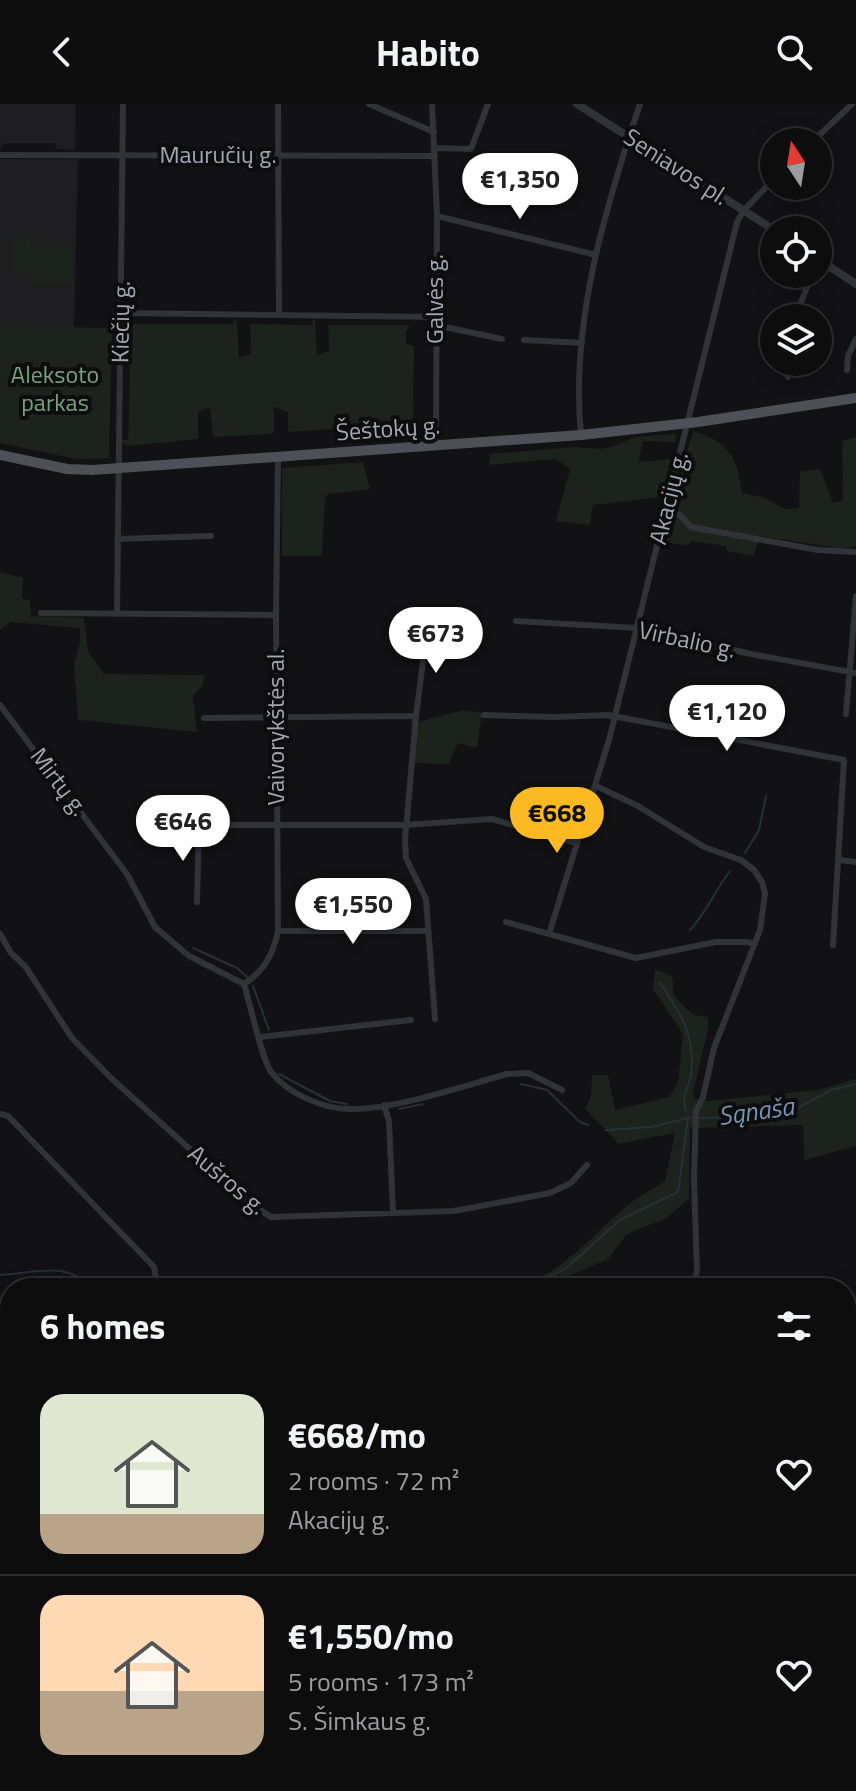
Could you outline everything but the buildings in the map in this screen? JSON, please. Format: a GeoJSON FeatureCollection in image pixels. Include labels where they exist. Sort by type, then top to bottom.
{"type":"FeatureCollection","features":[{"type":"Feature","properties":{"kind":"main road","name":"Šeštokų g."},"geometry":{"type":"LineString","coordinates":[[0,455],[67,469],[117,468],[581,435],[856,398]]}},
{"type":"Feature","properties":{"kind":"street","name":"Kiečių g."},"geometry":{"type":"LineString","coordinates":[[117,614],[123,104]]}},
{"type":"Feature","properties":{"kind":"street"},"geometry":{"type":"LineString","coordinates":[[278,104],[279,314]]}},
{"type":"Feature","properties":{"kind":"street"},"geometry":{"type":"LineString","coordinates":[[369,104],[434,132]]}},
{"type":"Feature","properties":{"kind":"street","name":"Galvės g."},"geometry":{"type":"LineString","coordinates":[[432,104],[437,216],[436,446]]}},
{"type":"Feature","properties":{"kind":"street","name":"Mauručių g."},"geometry":{"type":"LineString","coordinates":[[0,155],[435,152],[471,149],[488,104]]}},
{"type":"Feature","properties":{"kind":"street","name":"Seniavos pl."},"geometry":{"type":"LineString","coordinates":[[577,104],[760,221]]}},
{"type":"Feature","properties":{"kind":"street"},"geometry":{"type":"LineString","coordinates":[[581,435],[582,343],[596,255],[640,104]]}},
{"type":"Feature","properties":{"kind":"street"},"geometry":{"type":"LineString","coordinates":[[827,128],[852,104]]}},
{"type":"Feature","properties":{"kind":"street"},"geometry":{"type":"LineString","coordinates":[[744,210],[760,193]]}},
{"type":"Feature","properties":{"kind":"street","name":"Akacijų g."},"geometry":{"type":"LineString","coordinates":[[549,934],[615,717],[737,222],[744,210]]}},
{"type":"Feature","properties":{"kind":"street"},"geometry":{"type":"LineString","coordinates":[[437,216],[596,255]]}},
{"type":"Feature","properties":{"kind":"street"},"geometry":{"type":"LineString","coordinates":[[832,269],[856,284]]}},
{"type":"Feature","properties":{"kind":"street"},"geometry":{"type":"LineString","coordinates":[[122,313],[279,314],[436,321],[502,339]]}},
{"type":"Feature","properties":{"kind":"street"},"geometry":{"type":"LineString","coordinates":[[847,370],[848,356],[856,339]]}},
{"type":"Feature","properties":{"kind":"street"},"geometry":{"type":"LineString","coordinates":[[524,340],[582,343]]}},
{"type":"Feature","properties":{"kind":"street","name":"Vaivorykštės al."},"geometry":{"type":"LineString","coordinates":[[244,984],[256,976],[271,956],[278,931],[278,457]]}},
{"type":"Feature","properties":{"kind":"street"},"geometry":{"type":"LineString","coordinates":[[665,511],[680,515],[691,527],[818,550],[856,552]]}},
{"type":"Feature","properties":{"kind":"street"},"geometry":{"type":"LineString","coordinates":[[117,539],[211,536]]}},
{"type":"Feature","properties":{"kind":"street"},"geometry":{"type":"LineString","coordinates":[[846,714],[853,673],[856,596]]}},
{"type":"Feature","properties":{"kind":"street"},"geometry":{"type":"LineString","coordinates":[[41,613],[276,615]]}},
{"type":"Feature","properties":{"kind":"street","name":"Virbalio g."},"geometry":{"type":"LineString","coordinates":[[516,621],[636,628],[853,673]]}},
{"type":"Feature","properties":{"kind":"street"},"geometry":{"type":"LineString","coordinates":[[427,630],[405,825],[406,858],[426,899],[435,1019]]}},
{"type":"Feature","properties":{"kind":"street","name":"Mirtų g."},"geometry":{"type":"LineString","coordinates":[[0,705],[127,874],[155,927],[189,956],[244,984]]}},
{"type":"Feature","properties":{"kind":"street"},"geometry":{"type":"LineString","coordinates":[[484,715],[615,717],[844,760],[833,945]]}},
{"type":"Feature","properties":{"kind":"street"},"geometry":{"type":"LineString","coordinates":[[204,718],[416,716]]}},
{"type":"Feature","properties":{"kind":"street"},"geometry":{"type":"LineString","coordinates":[[596,786],[638,806],[704,847],[741,860],[754,870],[765,894],[765,910],[755,944],[714,1048],[694,1126],[695,1278]]}},
{"type":"Feature","properties":{"kind":"street"},"geometry":{"type":"LineString","coordinates":[[197,902],[199,825],[405,825],[492,819],[576,843]]}},
{"type":"Feature","properties":{"kind":"street"},"geometry":{"type":"LineString","coordinates":[[840,860],[856,862]]}},
{"type":"Feature","properties":{"kind":"street"},"geometry":{"type":"LineString","coordinates":[[506,922],[636,958],[716,942],[755,944]]}},
{"type":"Feature","properties":{"kind":"street"},"geometry":{"type":"LineString","coordinates":[[278,931],[427,931]]}},
{"type":"Feature","properties":{"kind":"street","name":"Aušros g."},"geometry":{"type":"LineString","coordinates":[[0,934],[72,1038],[111,1078],[251,1204],[271,1217],[454,1211],[550,1193],[571,1183],[587,1165]]}},
{"type":"Feature","properties":{"kind":"street"},"geometry":{"type":"LineString","coordinates":[[244,984],[270,1071],[293,1091],[338,1108],[353,1110],[384,1105],[513,1074],[528,1073],[562,1090]]}},
{"type":"Feature","properties":{"kind":"street"},"geometry":{"type":"LineString","coordinates":[[260,1037],[411,1020]]}},
{"type":"Feature","properties":{"kind":"street"},"geometry":{"type":"LineString","coordinates":[[384,1105],[389,1121],[393,1212]]}},
{"type":"Feature","properties":{"kind":"street"},"geometry":{"type":"LineString","coordinates":[[0,1114],[8,1116],[154,1267],[156,1278]]}},
{"type":"Feature","properties":{"kind":"shaded area"},"geometry":{"type":"Polygon","coordinates":[[[0,104],[76,104],[75,150],[56,149],[55,143],[5,143],[0,150],[0,104]]]}},
{"type":"Feature","properties":{"kind":"shaded area"},"geometry":{"type":"Polygon","coordinates":[[[0,159],[78,159],[74,328],[0,326],[0,159]]]}},
{"type":"Feature","properties":{"kind":"green space"},"geometry":{"type":"Polygon","coordinates":[[[12,235],[30,235],[30,245],[72,245],[72,286],[30,287],[30,274],[12,274],[12,235]]]}},
{"type":"Feature","properties":{"kind":"green space"},"geometry":{"type":"Polygon","coordinates":[[[234,318],[237,321],[239,358],[251,354],[250,324],[312,325],[315,319],[317,355],[329,351],[328,325],[409,325],[406,344],[414,346],[413,421],[406,425],[385,426],[384,421],[363,422],[363,427],[288,432],[288,412],[274,407],[274,432],[271,434],[213,437],[210,407],[198,412],[198,439],[127,446],[122,443],[121,440],[128,440],[131,324],[233,324],[234,318]]]}},
{"type":"Feature","properties":{"kind":"green space","name":"Aleksoto parkas"},"geometry":{"type":"Polygon","coordinates":[[[0,326],[119,328],[119,333],[112,333],[109,457],[115,458],[76,459],[0,443],[0,326]]]}},
{"type":"Feature","properties":{"kind":"green space"},"geometry":{"type":"Polygon","coordinates":[[[693,431],[716,441],[730,453],[742,493],[765,498],[785,509],[799,508],[800,471],[820,469],[833,503],[843,501],[842,441],[856,437],[856,547],[839,548],[760,536],[754,556],[727,551],[726,546],[692,541],[687,546],[662,541],[693,431]]]}},
{"type":"Feature","properties":{"kind":"green space"},"geometry":{"type":"Polygon","coordinates":[[[676,435],[675,442],[643,441],[639,458],[641,462],[671,459],[661,497],[593,505],[590,525],[556,521],[570,469],[556,459],[489,465],[490,454],[575,447],[601,449],[635,437],[676,435]]]}},
{"type":"Feature","properties":{"kind":"green space"},"geometry":{"type":"Polygon","coordinates":[[[363,462],[370,489],[328,494],[325,499],[322,554],[282,556],[282,468],[363,462]]]}},
{"type":"Feature","properties":{"kind":"green space"},"geometry":{"type":"Polygon","coordinates":[[[0,572],[23,578],[22,598],[30,601],[31,616],[84,618],[88,651],[104,674],[204,675],[203,685],[193,696],[197,732],[78,720],[74,664],[80,643],[80,628],[10,622],[0,630],[0,572]]]}},
{"type":"Feature","properties":{"kind":"green space"},"geometry":{"type":"Polygon","coordinates":[[[464,710],[482,713],[477,748],[458,743],[449,764],[414,763],[418,722],[464,710]]]}},
{"type":"Feature","properties":{"kind":"green space"},"geometry":{"type":"Polygon","coordinates":[[[655,969],[672,976],[674,996],[693,1015],[708,1017],[693,1093],[695,1099],[708,1101],[818,1090],[856,1079],[856,1146],[804,1160],[803,1125],[690,1128],[689,1198],[667,1218],[627,1234],[608,1259],[565,1278],[539,1278],[569,1258],[628,1205],[665,1181],[675,1133],[618,1144],[585,1108],[591,1098],[592,1075],[608,1075],[615,1110],[669,1097],[678,1083],[683,1034],[653,989],[655,969]]]}},
{"type":"Feature","properties":{"kind":"waterway"},"geometry":{"type":"LineString","coordinates":[[745,853],[759,830],[766,796]]}},
{"type":"Feature","properties":{"kind":"waterway"},"geometry":{"type":"LineString","coordinates":[[690,930],[730,871]]}},
{"type":"Feature","properties":{"kind":"waterway"},"geometry":{"type":"LineString","coordinates":[[193,948],[237,968],[247,977]]}},
{"type":"Feature","properties":{"kind":"waterway"},"geometry":{"type":"LineString","coordinates":[[660,983],[680,1015],[689,1037],[692,1061],[685,1096],[686,1111]]}},
{"type":"Feature","properties":{"kind":"waterway"},"geometry":{"type":"LineString","coordinates":[[253,986],[269,1030]]}},
{"type":"Feature","properties":{"kind":"waterway"},"geometry":{"type":"LineString","coordinates":[[279,1074],[330,1101],[347,1104]]}},
{"type":"Feature","properties":{"kind":"waterway"},"geometry":{"type":"LineString","coordinates":[[521,1084],[547,1090],[580,1122],[588,1125]]}},
{"type":"Feature","properties":{"kind":"waterway","name":"Sąnaša"},"geometry":{"type":"LineString","coordinates":[[700,1118],[753,1117],[798,1108],[831,1090],[856,1084]]}},
{"type":"Feature","properties":{"kind":"waterway"},"geometry":{"type":"LineString","coordinates":[[399,1109],[423,1104]]}},
{"type":"Feature","properties":{"kind":"waterway"},"geometry":{"type":"LineString","coordinates":[[606,1130],[651,1127],[692,1117]]}},
{"type":"Feature","properties":{"kind":"waterway"},"geometry":{"type":"LineString","coordinates":[[545,1278],[565,1269],[620,1220],[678,1192],[688,1118]]}},
{"type":"Feature","properties":{"kind":"waterway"},"geometry":{"type":"LineString","coordinates":[[0,1275],[50,1270],[81,1278]]}}]}
